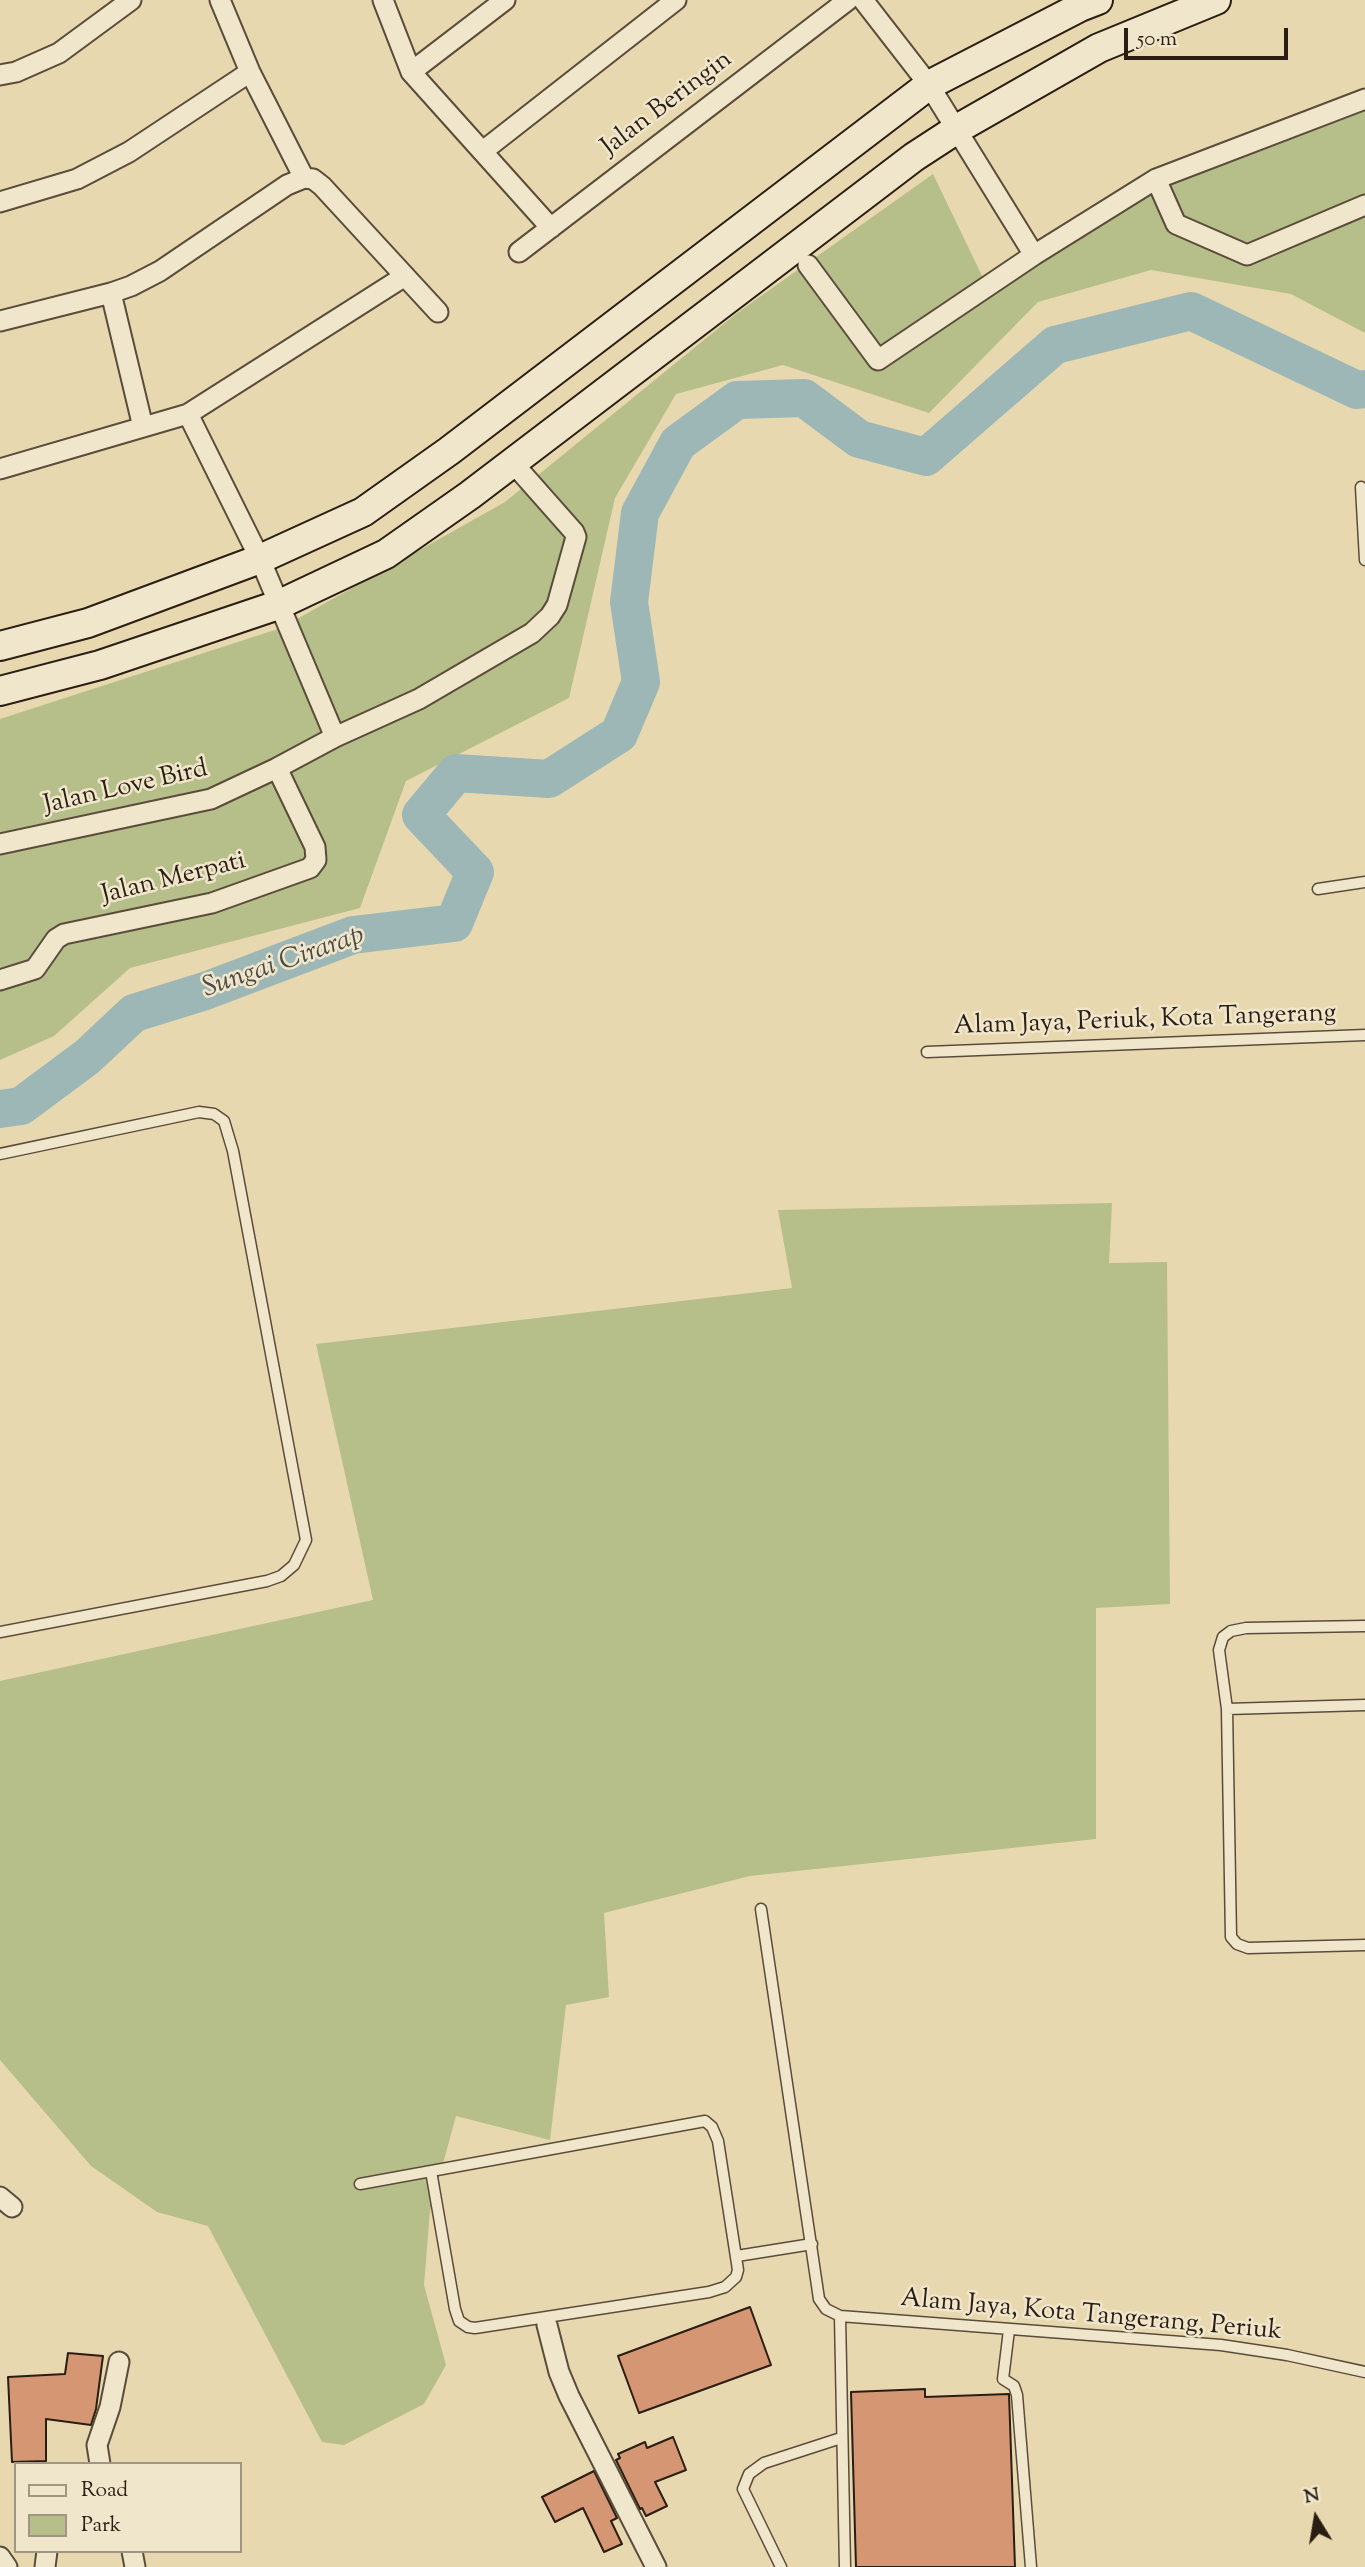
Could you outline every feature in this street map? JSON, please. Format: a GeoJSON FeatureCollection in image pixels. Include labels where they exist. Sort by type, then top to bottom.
{"type":"FeatureCollection","features":[{"type":"Feature","properties":{"kind":"main road"},"geometry":{"type":"LineString","coordinates":[[0,646],[88,623],[262,565],[363,512],[449,452],[933,91],[1080,7],[1098,0]]}},
{"type":"Feature","properties":{"kind":"main road"},"geometry":{"type":"LineString","coordinates":[[0,691],[100,666],[386,554],[513,463],[954,124],[1099,48],[1216,0]]}},
{"type":"Feature","properties":{"kind":"street"},"geometry":{"type":"LineString","coordinates":[[0,75],[16,72],[59,53],[131,0]]}},
{"type":"Feature","properties":{"kind":"street"},"geometry":{"type":"LineString","coordinates":[[220,0],[250,72],[304,178]]}},
{"type":"Feature","properties":{"kind":"street"},"geometry":{"type":"LineString","coordinates":[[383,0],[411,72],[551,228]]}},
{"type":"Feature","properties":{"kind":"street"},"geometry":{"type":"LineString","coordinates":[[411,72],[505,0]]}},
{"type":"Feature","properties":{"kind":"street"},"geometry":{"type":"LineString","coordinates":[[483,151],[676,0]]}},
{"type":"Feature","properties":{"kind":"street","name":"Jalan Beringin"},"geometry":{"type":"LineString","coordinates":[[519,252],[848,0]]}},
{"type":"Feature","properties":{"kind":"street"},"geometry":{"type":"LineString","coordinates":[[863,0],[933,91],[1034,255]]}},
{"type":"Feature","properties":{"kind":"street"},"geometry":{"type":"LineString","coordinates":[[0,202],[77,179],[129,152],[250,72]]}},
{"type":"Feature","properties":{"kind":"street"},"geometry":{"type":"LineString","coordinates":[[808,265],[878,360],[1034,255],[1156,179],[1365,99]]}},
{"type":"Feature","properties":{"kind":"street"},"geometry":{"type":"LineString","coordinates":[[0,321],[111,293],[160,271],[287,185],[304,178],[313,179],[323,186],[438,312]]}},
{"type":"Feature","properties":{"kind":"street"},"geometry":{"type":"LineString","coordinates":[[1156,179],[1177,225],[1247,255],[1365,205]]}},
{"type":"Feature","properties":{"kind":"street"},"geometry":{"type":"LineString","coordinates":[[0,469],[188,414],[405,276]]}},
{"type":"Feature","properties":{"kind":"street"},"geometry":{"type":"LineString","coordinates":[[111,293],[143,427]]}},
{"type":"Feature","properties":{"kind":"street"},"geometry":{"type":"LineString","coordinates":[[188,414],[262,565],[335,737]]}},
{"type":"Feature","properties":{"kind":"street","name":"Jalan Love Bird"},"geometry":{"type":"LineString","coordinates":[[0,844],[200,803],[221,795],[335,737],[419,699],[532,633],[550,616],[557,605],[576,534],[513,463]]}},
{"type":"Feature","properties":{"kind":"street","name":"Jalan Merpati"},"geometry":{"type":"LineString","coordinates":[[0,980],[35,969],[56,939],[64,933],[212,903],[314,865],[315,847],[277,768]]}},
{"type":"Feature","properties":{"kind":"street"},"geometry":{"type":"LineString","coordinates":[[547,2325],[559,2372],[569,2396],[656,2567]]}},
{"type":"Feature","properties":{"kind":"street"},"geometry":{"type":"LineString","coordinates":[[100,2462],[97,2445],[110,2407],[118,2362]]}},
{"type":"Feature","properties":{"kind":"street"},"geometry":{"type":"LineString","coordinates":[[0,2557],[7,2567]]}},
{"type":"Feature","properties":{"kind":"lane"},"geometry":{"type":"LineString","coordinates":[[1361,487],[1365,560]]}},
{"type":"Feature","properties":{"kind":"lane"},"geometry":{"type":"LineString","coordinates":[[1318,889],[1365,882]]}},
{"type":"Feature","properties":{"kind":"lane","name":"Alam Jaya, Periuk, Kota Tangerang"},"geometry":{"type":"LineString","coordinates":[[927,1052],[1365,1035]]}},
{"type":"Feature","properties":{"kind":"lane"},"geometry":{"type":"LineString","coordinates":[[0,1154],[199,1112],[214,1114],[224,1121],[233,1151],[306,1539],[294,1565],[281,1576],[267,1581],[0,1632]]}},
{"type":"Feature","properties":{"kind":"lane"},"geometry":{"type":"LineString","coordinates":[[1365,1626],[1246,1628],[1231,1631],[1223,1637],[1219,1650],[1227,1709],[1231,1937],[1237,1944],[1248,1948],[1365,1945]]}},
{"type":"Feature","properties":{"kind":"lane"},"geometry":{"type":"LineString","coordinates":[[1227,1709],[1365,1705]]}},
{"type":"Feature","properties":{"kind":"lane"},"geometry":{"type":"LineString","coordinates":[[761,1909],[819,2299],[826,2309],[840,2316],[845,2567]]}},
{"type":"Feature","properties":{"kind":"lane"},"geometry":{"type":"LineString","coordinates":[[359,2184],[705,2121],[712,2127],[718,2141],[737,2256],[736,2277],[725,2287],[709,2292],[468,2327],[459,2321],[455,2309],[431,2171]]}},
{"type":"Feature","properties":{"kind":"lane"},"geometry":{"type":"LineString","coordinates":[[737,2256],[812,2244]]}},
{"type":"Feature","properties":{"kind":"lane","name":"Alam Jaya, Kota Tangerang, Periuk"},"geometry":{"type":"LineString","coordinates":[[840,2316],[1221,2345],[1286,2355],[1365,2372]]}},
{"type":"Feature","properties":{"kind":"lane"},"geometry":{"type":"LineString","coordinates":[[1009,2330],[1003,2379],[1014,2386],[1017,2395],[1031,2567]]}},
{"type":"Feature","properties":{"kind":"lane"},"geometry":{"type":"LineString","coordinates":[[781,2567],[743,2489],[748,2474],[764,2463],[841,2438]]}},
{"type":"Feature","properties":{"kind":"green space"},"geometry":{"type":"Polygon","coordinates":[[[1365,103],[1365,333],[1291,294],[1151,270],[1038,302],[929,413],[783,365],[676,394],[615,498],[569,698],[406,781],[360,908],[130,968],[54,1036],[0,1060],[0,719],[281,628],[505,502],[737,313],[933,174],[985,282],[1198,166],[1365,103]]]}},
{"type":"Feature","properties":{"kind":"green space"},"geometry":{"type":"Polygon","coordinates":[[[1112,1203],[1109,1263],[1167,1262],[1170,1604],[1096,1608],[1096,1839],[750,1876],[604,1913],[609,1997],[566,2005],[550,2140],[456,2116],[430,2211],[424,2285],[446,2365],[424,2404],[344,2445],[322,2442],[208,2226],[157,2212],[91,2166],[0,2060],[0,1681],[373,1600],[316,1344],[792,1288],[778,1210],[1112,1203]]]}},
{"type":"Feature","properties":{"kind":"building"},"geometry":{"type":"Polygon","coordinates":[[[750,2307],[771,2365],[639,2413],[618,2356],[750,2307]]]}},
{"type":"Feature","properties":{"kind":"building"},"geometry":{"type":"Polygon","coordinates":[[[68,2353],[103,2356],[96,2409],[91,2425],[46,2419],[46,2461],[12,2462],[8,2377],[65,2374],[68,2353]]]}},
{"type":"Feature","properties":{"kind":"building"},"geometry":{"type":"Polygon","coordinates":[[[925,2389],[925,2397],[1009,2394],[1015,2567],[856,2567],[851,2392],[925,2389]]]}},
{"type":"Feature","properties":{"kind":"building"},"geometry":{"type":"Polygon","coordinates":[[[673,2437],[686,2470],[655,2482],[667,2506],[646,2516],[616,2460],[620,2458],[618,2454],[645,2442],[647,2448],[673,2437]]]}},
{"type":"Feature","properties":{"kind":"building"},"geometry":{"type":"Polygon","coordinates":[[[594,2471],[617,2518],[611,2521],[622,2544],[604,2552],[583,2508],[555,2522],[542,2497],[594,2471]]]}},
{"type":"Feature","properties":{"kind":"waterway","name":"Sungai Cirarap"},"geometry":{"type":"LineString","coordinates":[[0,1109],[21,1106],[87,1057],[134,1013],[205,991],[353,935],[454,923],[475,872],[421,815],[456,773],[549,779],[619,734],[641,682],[629,602],[640,513],[678,443],[737,400],[804,398],[859,439],[926,457],[1055,345],[1191,311],[1357,390],[1365,389]]}}]}
